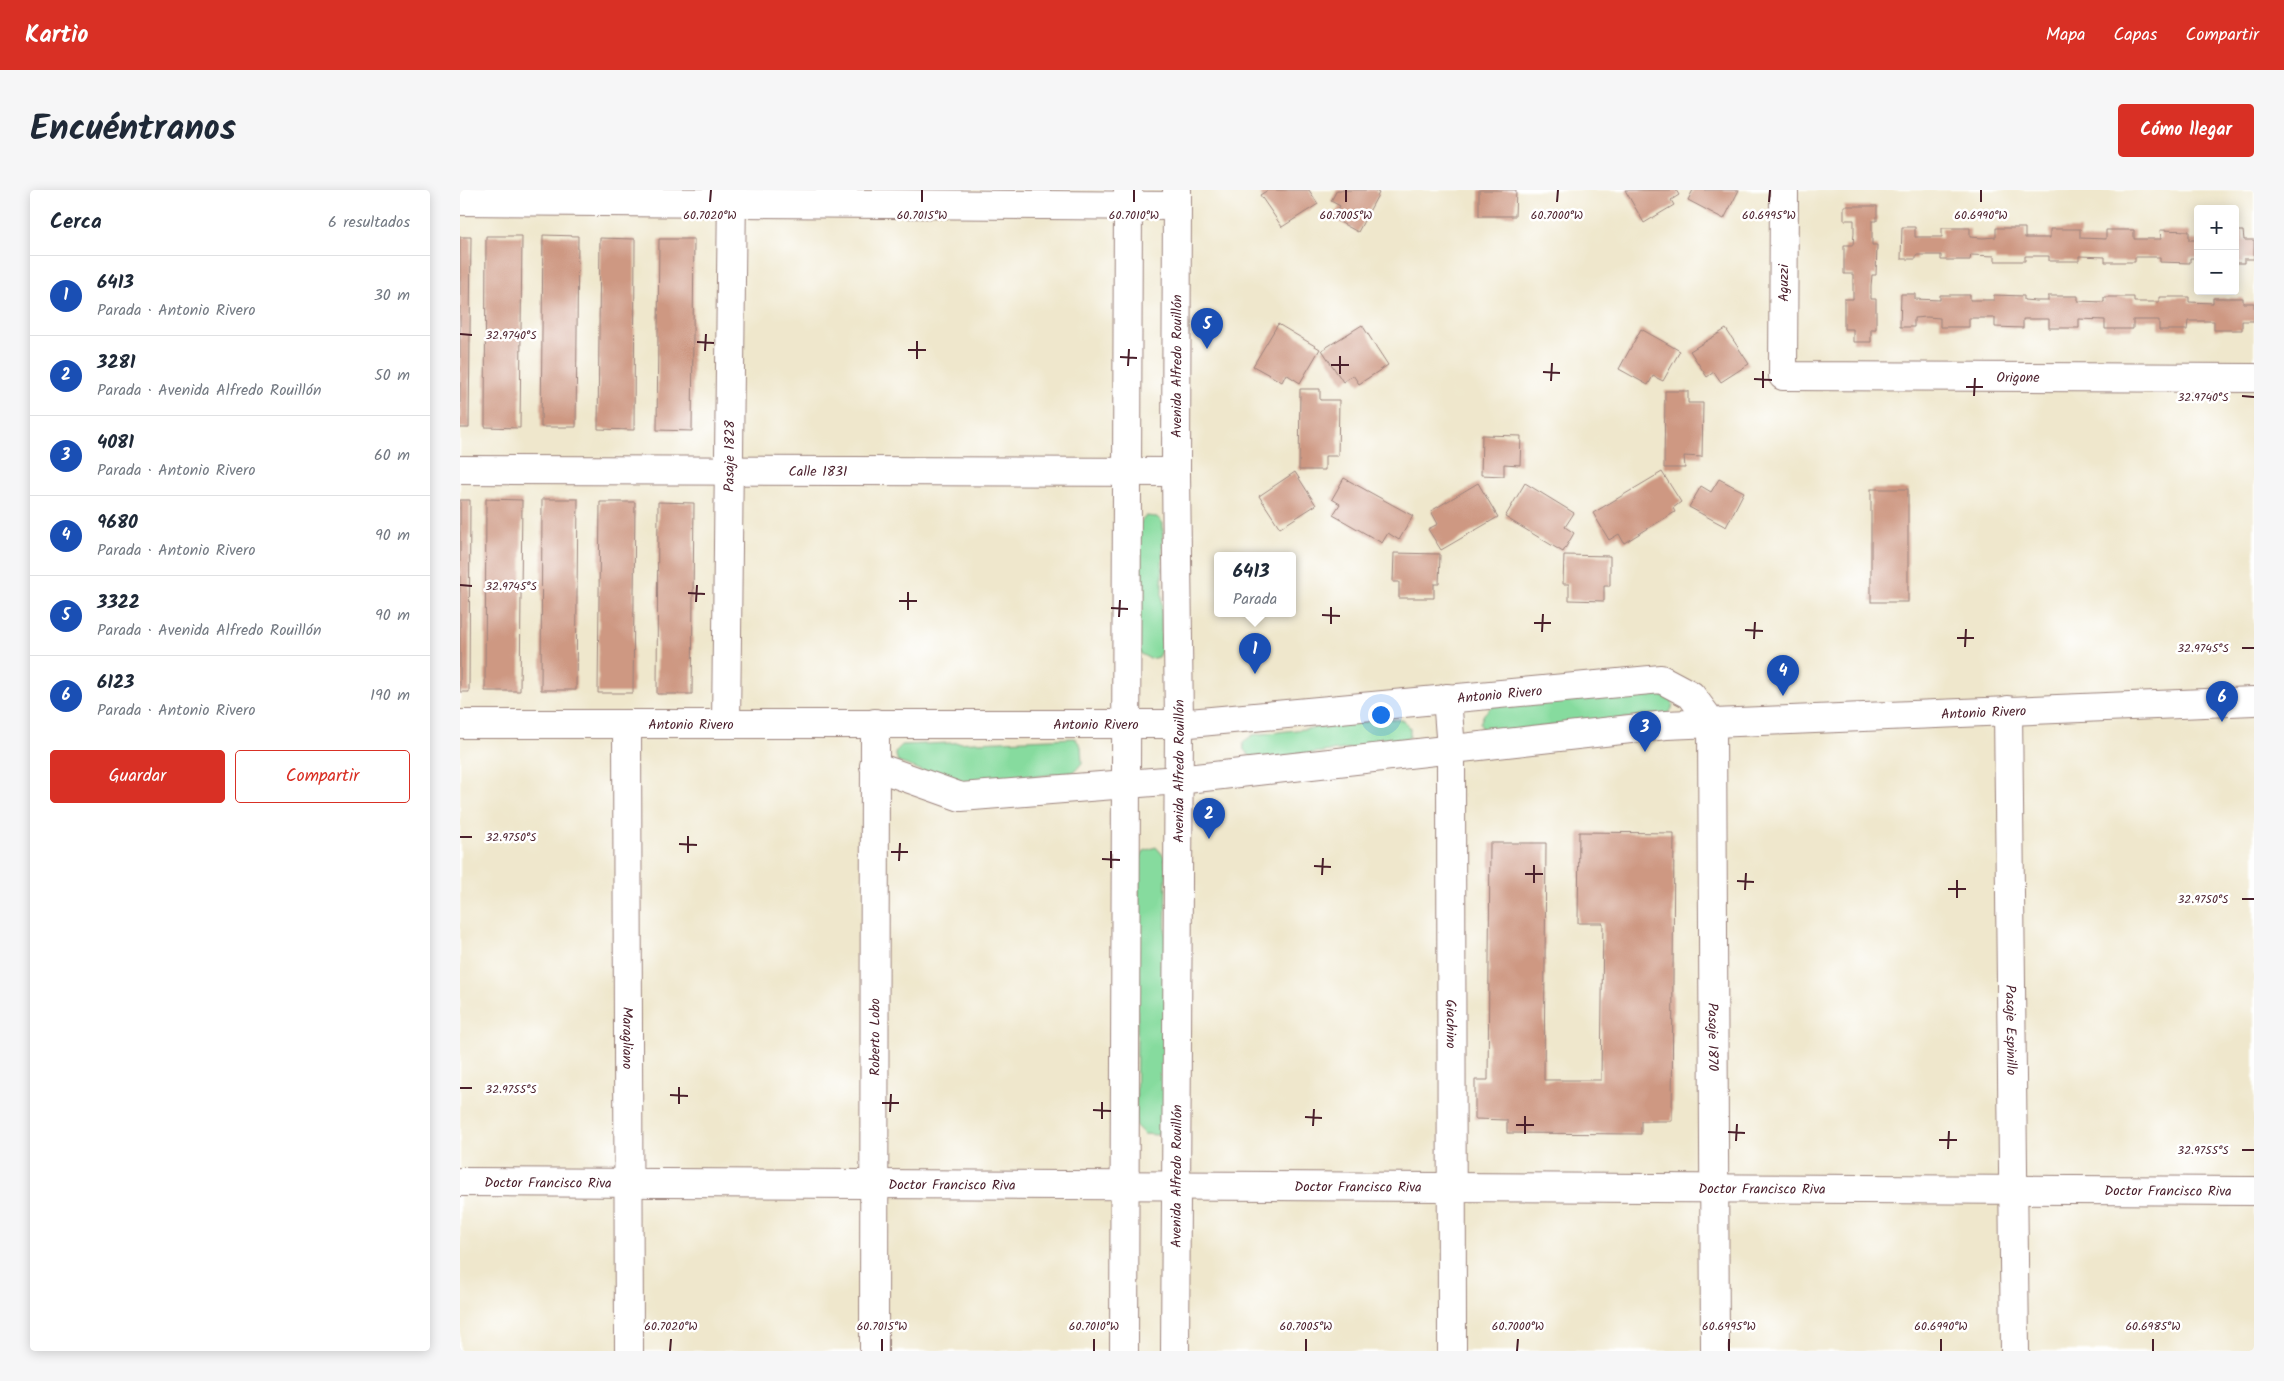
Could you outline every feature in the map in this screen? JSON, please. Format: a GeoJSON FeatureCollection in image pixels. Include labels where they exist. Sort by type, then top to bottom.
{"type":"FeatureCollection","features":[{"type":"Feature","properties":{"kind":"street","name":"Aguzzi"},"geometry":{"type":"LineString","coordinates":[[1783,376],[1784,190]]}},
{"type":"Feature","properties":{"kind":"street"},"geometry":{"type":"LineString","coordinates":[[460,201],[732,196],[1176,198]]}},
{"type":"Feature","properties":{"kind":"street","name":"Pasaje 1828"},"geometry":{"type":"LineString","coordinates":[[726,724],[732,196]]}},
{"type":"Feature","properties":{"kind":"street"},"geometry":{"type":"LineString","coordinates":[[1124,1351],[1128,198]]}},
{"type":"Feature","properties":{"kind":"street","name":"Avenida Alfredo Rouillón"},"geometry":{"type":"LineString","coordinates":[[1175,1351],[1179,724],[1176,472],[1176,198]]}},
{"type":"Feature","properties":{"kind":"street","name":"Origone"},"geometry":{"type":"LineString","coordinates":[[1783,376],[2254,378]]}},
{"type":"Feature","properties":{"kind":"street","name":"Calle 1831"},"geometry":{"type":"LineString","coordinates":[[460,470],[1176,472]]}},
{"type":"Feature","properties":{"kind":"street","name":"Antonio Rivero"},"geometry":{"type":"LineString","coordinates":[[460,724],[1179,724],[1661,679],[1691,695],[1712,722]]}},
{"type":"Feature","properties":{"kind":"street","name":"Giachino"},"geometry":{"type":"LineString","coordinates":[[1447,698],[1451,749],[1452,1351]]}},
{"type":"Feature","properties":{"kind":"street","name":"Antonio Rivero"},"geometry":{"type":"LineString","coordinates":[[874,766],[961,797],[1178,780],[1666,725],[2254,701]]}},
{"type":"Feature","properties":{"kind":"street","name":"Pasaje Espinillo"},"geometry":{"type":"LineString","coordinates":[[2008,710],[2015,1351]]}},
{"type":"Feature","properties":{"kind":"street","name":"Pasaje 1870"},"geometry":{"type":"LineString","coordinates":[[1712,722],[1715,1351]]}},
{"type":"Feature","properties":{"kind":"street","name":"Roberto Lobo"},"geometry":{"type":"LineString","coordinates":[[874,1351],[875,723]]}},
{"type":"Feature","properties":{"kind":"street","name":"Maragliano"},"geometry":{"type":"LineString","coordinates":[[627,724],[629,1351]]}},
{"type":"Feature","properties":{"kind":"street","name":"Doctor Francisco Riva"},"geometry":{"type":"LineString","coordinates":[[460,1182],[2254,1191]]}},
{"type":"Feature","properties":{"kind":"green space"},"geometry":{"type":"Polygon","coordinates":[[[1146,516],[1157,517],[1163,523],[1161,651],[1158,657],[1150,659],[1141,654],[1138,644],[1138,525],[1146,516]]]}},
{"type":"Feature","properties":{"kind":"green space"},"geometry":{"type":"Polygon","coordinates":[[[1648,690],[1673,698],[1672,709],[1667,714],[1492,732],[1483,731],[1480,723],[1484,714],[1492,706],[1648,690]]]}},
{"type":"Feature","properties":{"kind":"green space"},"geometry":{"type":"Polygon","coordinates":[[[1389,719],[1402,720],[1410,728],[1410,737],[1397,743],[1272,758],[1250,756],[1244,750],[1243,742],[1253,735],[1389,719]]]}},
{"type":"Feature","properties":{"kind":"green space"},"geometry":{"type":"Polygon","coordinates":[[[1075,738],[1081,746],[1082,763],[1074,772],[962,785],[898,762],[895,752],[902,745],[1075,738]]]}},
{"type":"Feature","properties":{"kind":"green space"},"geometry":{"type":"Polygon","coordinates":[[[1156,847],[1164,856],[1166,871],[1164,1129],[1157,1135],[1144,1134],[1136,1126],[1139,859],[1144,851],[1156,847]]]}},
{"type":"Feature","properties":{"kind":"building"},"geometry":{"type":"Polygon","coordinates":[[[1268,190],[1309,190],[1318,204],[1282,227],[1260,195],[1268,190]]]}},
{"type":"Feature","properties":{"kind":"building"},"geometry":{"type":"Polygon","coordinates":[[[1337,190],[1374,190],[1379,193],[1358,232],[1332,218],[1340,206],[1331,201],[1337,190]]]}},
{"type":"Feature","properties":{"kind":"building"},"geometry":{"type":"Polygon","coordinates":[[[1479,190],[1516,190],[1515,216],[1479,216],[1479,190]]]}},
{"type":"Feature","properties":{"kind":"building"},"geometry":{"type":"Polygon","coordinates":[[[1625,190],[1676,190],[1679,195],[1671,200],[1674,205],[1644,223],[1625,190]]]}},
{"type":"Feature","properties":{"kind":"building"},"geometry":{"type":"Polygon","coordinates":[[[1693,190],[1739,190],[1724,219],[1688,200],[1693,190]]]}},
{"type":"Feature","properties":{"kind":"building"},"geometry":{"type":"Polygon","coordinates":[[[1844,206],[1877,206],[1877,221],[1872,221],[1872,245],[1877,245],[1876,275],[1872,275],[1871,286],[1871,299],[1876,299],[1876,329],[1871,329],[1871,342],[1853,342],[1853,329],[1844,329],[1844,299],[1853,299],[1853,274],[1844,274],[1844,245],[1853,245],[1854,220],[1844,220],[1844,206]]]}},
{"type":"Feature","properties":{"kind":"building"},"geometry":{"type":"Polygon","coordinates":[[[1902,227],[1915,227],[1915,237],[1942,237],[1942,228],[1970,228],[1970,237],[1983,238],[1996,237],[1996,228],[2025,228],[2025,238],[2050,238],[2050,229],[2080,229],[2080,238],[2106,239],[2106,230],[2134,230],[2134,239],[2161,239],[2160,230],[2189,231],[2189,240],[2194,240],[2194,258],[2190,258],[2190,263],[2160,262],[2160,257],[2135,257],[2135,262],[2105,262],[2105,257],[2079,256],[2079,261],[2049,261],[2049,256],[2025,256],[2025,261],[1995,261],[1995,256],[1971,255],[1970,260],[1941,260],[1941,255],[1916,255],[1916,259],[1901,259],[1902,227]]]}},
{"type":"Feature","properties":{"kind":"building"},"geometry":{"type":"Polygon","coordinates":[[[2239,231],[2243,231],[2244,240],[2254,240],[2254,259],[2244,259],[2244,263],[2239,263],[2239,231]]]}},
{"type":"Feature","properties":{"kind":"building"},"geometry":{"type":"Polygon","coordinates":[[[543,235],[578,236],[576,427],[541,427],[543,235]]]}},
{"type":"Feature","properties":{"kind":"building"},"geometry":{"type":"Polygon","coordinates":[[[486,236],[522,236],[520,428],[485,427],[486,236]]]}},
{"type":"Feature","properties":{"kind":"building"},"geometry":{"type":"Polygon","coordinates":[[[460,237],[471,237],[469,428],[460,428],[460,237]]]}},
{"type":"Feature","properties":{"kind":"building"},"geometry":{"type":"Polygon","coordinates":[[[600,238],[635,239],[634,430],[598,429],[600,238]]]}},
{"type":"Feature","properties":{"kind":"building"},"geometry":{"type":"Polygon","coordinates":[[[659,239],[694,239],[692,431],[657,430],[659,239]]]}},
{"type":"Feature","properties":{"kind":"building"},"geometry":{"type":"Polygon","coordinates":[[[1901,294],[1915,294],[1915,299],[1940,300],[1940,295],[1970,295],[1970,300],[1994,300],[1994,295],[2024,296],[2024,300],[2036,301],[2048,301],[2048,296],[2078,296],[2078,301],[2104,302],[2104,297],[2134,297],[2134,302],[2159,302],[2159,297],[2189,297],[2189,302],[2213,303],[2213,298],[2243,298],[2243,303],[2254,303],[2254,321],[2242,321],[2242,330],[2214,330],[2214,321],[2188,321],[2187,330],[2159,330],[2159,320],[2133,320],[2133,329],[2105,329],[2105,320],[2079,319],[2079,328],[2049,328],[2049,319],[2023,319],[2023,328],[1995,327],[1995,318],[1969,318],[1969,327],[1940,327],[1940,318],[1927,317],[1914,318],[1914,327],[1900,327],[1901,294]]]}},
{"type":"Feature","properties":{"kind":"building"},"geometry":{"type":"Polygon","coordinates":[[[1278,324],[1320,349],[1300,383],[1286,374],[1282,382],[1253,366],[1278,324]]]}},
{"type":"Feature","properties":{"kind":"building"},"geometry":{"type":"Polygon","coordinates":[[[1362,325],[1388,365],[1359,384],[1353,375],[1343,382],[1322,350],[1362,325]]]}},
{"type":"Feature","properties":{"kind":"building"},"geometry":{"type":"Polygon","coordinates":[[[1641,329],[1680,351],[1663,381],[1653,376],[1648,385],[1619,369],[1641,329]]]}},
{"type":"Feature","properties":{"kind":"building"},"geometry":{"type":"Polygon","coordinates":[[[1726,329],[1749,364],[1721,382],[1714,372],[1707,377],[1690,351],[1726,329]]]}},
{"type":"Feature","properties":{"kind":"building"},"geometry":{"type":"Polygon","coordinates":[[[1300,389],[1320,389],[1320,400],[1339,400],[1338,456],[1325,456],[1325,470],[1299,470],[1300,389]]]}},
{"type":"Feature","properties":{"kind":"building"},"geometry":{"type":"Polygon","coordinates":[[[1665,391],[1688,391],[1688,403],[1703,403],[1702,457],[1684,456],[1685,468],[1664,468],[1665,391]]]}},
{"type":"Feature","properties":{"kind":"building"},"geometry":{"type":"Polygon","coordinates":[[[1482,435],[1521,436],[1520,465],[1504,464],[1504,476],[1481,475],[1482,435]]]}},
{"type":"Feature","properties":{"kind":"building"},"geometry":{"type":"Polygon","coordinates":[[[1295,472],[1316,505],[1280,528],[1259,496],[1295,472]]]}},
{"type":"Feature","properties":{"kind":"building"},"geometry":{"type":"Polygon","coordinates":[[[1662,472],[1681,502],[1673,508],[1675,512],[1624,543],[1619,534],[1609,540],[1593,513],[1662,472]]]}},
{"type":"Feature","properties":{"kind":"building"},"geometry":{"type":"Polygon","coordinates":[[[1344,478],[1413,516],[1399,540],[1388,533],[1382,543],[1333,515],[1340,504],[1332,499],[1344,478]]]}},
{"type":"Feature","properties":{"kind":"building"},"geometry":{"type":"Polygon","coordinates":[[[1719,479],[1744,492],[1726,527],[1689,507],[1701,486],[1711,492],[1719,479]]]}},
{"type":"Feature","properties":{"kind":"building"},"geometry":{"type":"Polygon","coordinates":[[[1478,483],[1498,517],[1441,550],[1428,529],[1438,524],[1431,511],[1478,483]]]}},
{"type":"Feature","properties":{"kind":"building"},"geometry":{"type":"Polygon","coordinates":[[[1525,483],[1574,513],[1565,527],[1574,533],[1563,552],[1505,517],[1525,483]]]}},
{"type":"Feature","properties":{"kind":"building"},"geometry":{"type":"Polygon","coordinates":[[[1871,489],[1908,489],[1908,602],[1871,602],[1871,489]]]}},
{"type":"Feature","properties":{"kind":"building"},"geometry":{"type":"Polygon","coordinates":[[[486,499],[522,500],[520,691],[485,691],[486,499]]]}},
{"type":"Feature","properties":{"kind":"building"},"geometry":{"type":"Polygon","coordinates":[[[542,499],[578,499],[576,690],[541,690],[542,499]]]}},
{"type":"Feature","properties":{"kind":"building"},"geometry":{"type":"Polygon","coordinates":[[[460,500],[470,500],[469,692],[460,692],[460,500]]]}},
{"type":"Feature","properties":{"kind":"building"},"geometry":{"type":"Polygon","coordinates":[[[600,502],[635,502],[633,693],[598,693],[600,502]]]}},
{"type":"Feature","properties":{"kind":"building"},"geometry":{"type":"Polygon","coordinates":[[[658,502],[694,503],[692,694],[657,694],[658,502]]]}},
{"type":"Feature","properties":{"kind":"building"},"geometry":{"type":"Polygon","coordinates":[[[1394,553],[1440,554],[1439,584],[1434,584],[1434,598],[1399,598],[1399,582],[1393,582],[1394,553]]]}},
{"type":"Feature","properties":{"kind":"building"},"geometry":{"type":"Polygon","coordinates":[[[1564,555],[1610,556],[1610,586],[1604,586],[1604,601],[1569,600],[1569,584],[1563,584],[1564,555]]]}},
{"type":"Feature","properties":{"kind":"building"},"geometry":{"type":"Polygon","coordinates":[[[1579,832],[1674,833],[1672,1121],[1641,1121],[1641,1134],[1507,1133],[1507,1120],[1475,1119],[1475,1080],[1488,1080],[1490,843],[1546,843],[1544,1080],[1601,1080],[1603,923],[1578,923],[1579,832]]]}},
{"type":"Feature","properties":{"kind":"place","name":"3322"},"geometry":{"type":"Point","coordinates":[1207,349]}},
{"type":"Feature","properties":{"kind":"place","name":"6413"},"geometry":{"type":"Point","coordinates":[1255,674]}},
{"type":"Feature","properties":{"kind":"place","name":"9680"},"geometry":{"type":"Point","coordinates":[1783,696]}},
{"type":"Feature","properties":{"kind":"place","name":"6123"},"geometry":{"type":"Point","coordinates":[2222,722]}},
{"type":"Feature","properties":{"kind":"place","name":"4081"},"geometry":{"type":"Point","coordinates":[1645,752]}},
{"type":"Feature","properties":{"kind":"place","name":"3281"},"geometry":{"type":"Point","coordinates":[1209,839]}}]}
